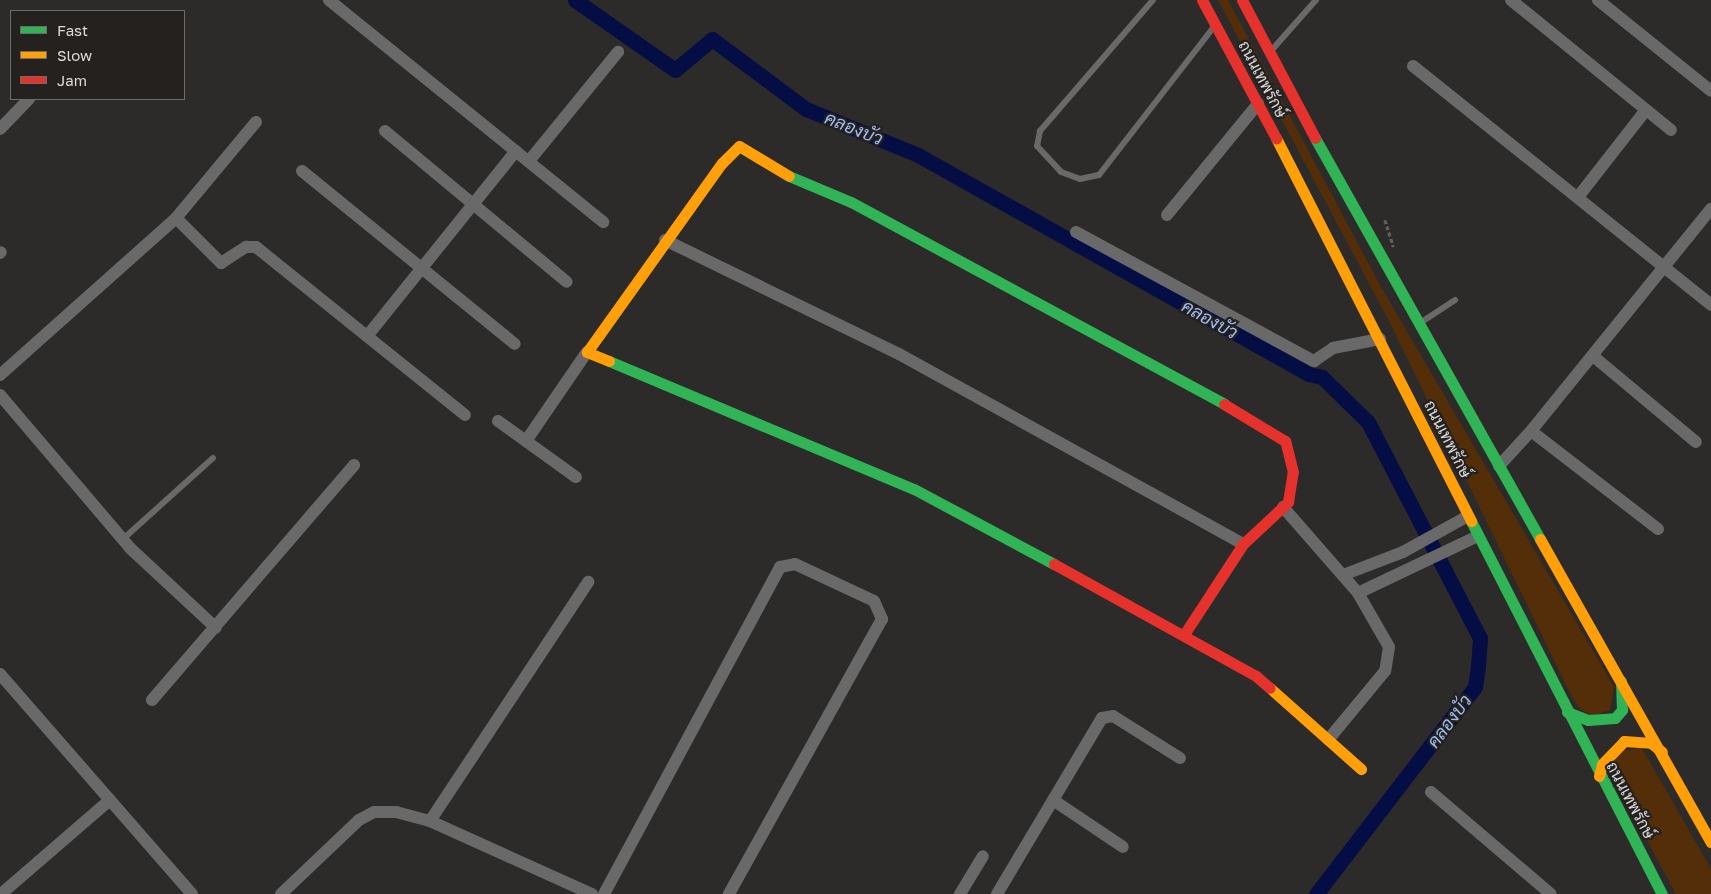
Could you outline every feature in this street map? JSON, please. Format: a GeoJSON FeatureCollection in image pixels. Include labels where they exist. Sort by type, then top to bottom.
{"type":"FeatureCollection","features":[{"type":"Feature","properties":{"kind":"main road","name":"ถนนเทพรักษ์"},"geometry":{"type":"LineString","coordinates":[[1202,0],[1380,339],[1599,776],[1662,894]]}},
{"type":"Feature","properties":{"kind":"main road","name":"ถนนเทพรักษ์"},"geometry":{"type":"LineString","coordinates":[[1242,0],[1364,230],[1420,323],[1499,466],[1620,675],[1711,842]]}},
{"type":"Feature","properties":{"kind":"main road"},"geometry":{"type":"LineString","coordinates":[[1185,633],[1243,544],[1283,507],[1292,487],[1293,472],[1285,441],[1274,431],[739,146],[684,211],[587,352],[914,489],[1185,633],[1256,676],[1361,769]]}},
{"type":"Feature","properties":{"kind":"main road"},"geometry":{"type":"LineString","coordinates":[[1567,712],[1588,720],[1615,718],[1623,698],[1620,675]]}},
{"type":"Feature","properties":{"kind":"main road"},"geometry":{"type":"LineString","coordinates":[[1599,776],[1602,764],[1624,741],[1651,743],[1663,753]]}},
{"type":"Feature","properties":{"kind":"street"},"geometry":{"type":"LineString","coordinates":[[329,0],[603,222]]}},
{"type":"Feature","properties":{"kind":"street"},"geometry":{"type":"LineString","coordinates":[[1511,0],[1671,130]]}},
{"type":"Feature","properties":{"kind":"street"},"geometry":{"type":"LineString","coordinates":[[1598,0],[1711,91]]}},
{"type":"Feature","properties":{"kind":"street"},"geometry":{"type":"LineString","coordinates":[[529,161],[618,52]]}},
{"type":"Feature","properties":{"kind":"street"},"geometry":{"type":"LineString","coordinates":[[1413,66],[1711,305]]}},
{"type":"Feature","properties":{"kind":"street"},"geometry":{"type":"LineString","coordinates":[[0,129],[28,100]]}},
{"type":"Feature","properties":{"kind":"street"},"geometry":{"type":"LineString","coordinates":[[1167,214],[1258,104]]}},
{"type":"Feature","properties":{"kind":"street"},"geometry":{"type":"LineString","coordinates":[[1578,197],[1646,110]]}},
{"type":"Feature","properties":{"kind":"street"},"geometry":{"type":"LineString","coordinates":[[0,375],[176,218],[256,122]]}},
{"type":"Feature","properties":{"kind":"street"},"geometry":{"type":"LineString","coordinates":[[385,131],[567,282]]}},
{"type":"Feature","properties":{"kind":"street"},"geometry":{"type":"LineString","coordinates":[[368,335],[516,151]]}},
{"type":"Feature","properties":{"kind":"street"},"geometry":{"type":"LineString","coordinates":[[302,171],[515,344]]}},
{"type":"Feature","properties":{"kind":"street"},"geometry":{"type":"LineString","coordinates":[[1499,466],[1531,431],[1711,209]]}},
{"type":"Feature","properties":{"kind":"street"},"geometry":{"type":"LineString","coordinates":[[176,218],[221,263],[246,247],[256,246],[465,415]]}},
{"type":"Feature","properties":{"kind":"street"},"geometry":{"type":"LineString","coordinates":[[1076,232],[1314,361],[1333,348],[1380,339]]}},
{"type":"Feature","properties":{"kind":"street"},"geometry":{"type":"LineString","coordinates":[[665,240],[899,354],[1243,544]]}},
{"type":"Feature","properties":{"kind":"street"},"geometry":{"type":"LineString","coordinates":[[526,441],[587,352]]}},
{"type":"Feature","properties":{"kind":"street"},"geometry":{"type":"LineString","coordinates":[[1592,356],[1696,442]]}},
{"type":"Feature","properties":{"kind":"street"},"geometry":{"type":"LineString","coordinates":[[0,395],[164,585],[216,628]]}},
{"type":"Feature","properties":{"kind":"street"},"geometry":{"type":"LineString","coordinates":[[498,421],[576,477]]}},
{"type":"Feature","properties":{"kind":"street"},"geometry":{"type":"LineString","coordinates":[[1531,431],[1658,529]]}},
{"type":"Feature","properties":{"kind":"street"},"geometry":{"type":"LineString","coordinates":[[152,700],[216,628],[354,465]]}},
{"type":"Feature","properties":{"kind":"street"},"geometry":{"type":"LineString","coordinates":[[1283,507],[1358,593],[1389,647],[1388,664],[1328,740]]}},
{"type":"Feature","properties":{"kind":"street"},"geometry":{"type":"LineString","coordinates":[[1343,574],[1403,552],[1468,516]]}},
{"type":"Feature","properties":{"kind":"street"},"geometry":{"type":"LineString","coordinates":[[1358,593],[1411,571],[1478,536]]}},
{"type":"Feature","properties":{"kind":"street"},"geometry":{"type":"LineString","coordinates":[[604,894],[780,567],[796,564],[874,601],[882,619],[729,894]]}},
{"type":"Feature","properties":{"kind":"street"},"geometry":{"type":"LineString","coordinates":[[430,821],[588,582]]}},
{"type":"Feature","properties":{"kind":"street"},"geometry":{"type":"LineString","coordinates":[[0,674],[192,894]]}},
{"type":"Feature","properties":{"kind":"street"},"geometry":{"type":"LineString","coordinates":[[997,894],[1053,800],[1108,715],[1180,758]]}},
{"type":"Feature","properties":{"kind":"street"},"geometry":{"type":"LineString","coordinates":[[1431,792],[1551,894]]}},
{"type":"Feature","properties":{"kind":"street"},"geometry":{"type":"LineString","coordinates":[[1,894],[110,800]]}},
{"type":"Feature","properties":{"kind":"street"},"geometry":{"type":"LineString","coordinates":[[1053,800],[1123,847]]}},
{"type":"Feature","properties":{"kind":"street"},"geometry":{"type":"LineString","coordinates":[[281,894],[359,820],[374,812],[396,812],[430,821],[592,894]]}},
{"type":"Feature","properties":{"kind":"street"},"geometry":{"type":"LineString","coordinates":[[960,894],[983,856]]}},
{"type":"Feature","properties":{"kind":"lane"},"geometry":{"type":"LineString","coordinates":[[1154,0],[1040,131],[1037,146],[1061,172],[1080,179],[1098,175],[1216,25]]}},
{"type":"Feature","properties":{"kind":"lane"},"geometry":{"type":"LineString","coordinates":[[1270,52],[1316,0]]}},
{"type":"Feature","properties":{"kind":"lane"},"geometry":{"type":"LineString","coordinates":[[1420,323],[1455,300]]}},
{"type":"Feature","properties":{"kind":"lane"},"geometry":{"type":"LineString","coordinates":[[123,539],[213,458]]}},
{"type":"Feature","properties":{"kind":"path"},"geometry":{"type":"LineString","coordinates":[[1385,220],[1394,248]]}},
{"type":"Feature","properties":{"kind":"shaded area"},"geometry":{"type":"Polygon","coordinates":[[[1218,0],[1228,0],[1380,285],[1614,687],[1610,710],[1592,716],[1579,708],[1568,689],[1389,321],[1218,0]]]}},
{"type":"Feature","properties":{"kind":"shaded area"},"geometry":{"type":"Polygon","coordinates":[[[1642,748],[1711,869],[1711,894],[1676,894],[1610,771],[1611,761],[1619,751],[1642,748]]]}},
{"type":"Feature","properties":{"kind":"waterway","name":"คลองบัว"},"geometry":{"type":"LineString","coordinates":[[575,0],[675,70],[712,39],[806,109],[918,155],[1309,374],[1322,377],[1368,422],[1480,638],[1478,666],[1475,687],[1316,894]]}},
{"type":"Feature","properties":{"kind":"traffic: fast"},"geometry":{"type":"LineString","coordinates":[[1315,138],[1540,539]]}},
{"type":"Feature","properties":{"kind":"traffic: fast"},"geometry":{"type":"LineString","coordinates":[[789,176],[851,202],[1224,404]]}},
{"type":"Feature","properties":{"kind":"traffic: fast"},"geometry":{"type":"LineString","coordinates":[[609,361],[914,489],[1054,564]]}},
{"type":"Feature","properties":{"kind":"traffic: fast"},"geometry":{"type":"LineString","coordinates":[[1471,521],[1662,894]]}},
{"type":"Feature","properties":{"kind":"traffic: fast"},"geometry":{"type":"LineString","coordinates":[[1567,712],[1588,720],[1615,718],[1622,710],[1621,681]]}},
{"type":"Feature","properties":{"kind":"traffic: slow"},"geometry":{"type":"LineString","coordinates":[[1276,138],[1471,521]]}},
{"type":"Feature","properties":{"kind":"traffic: slow"},"geometry":{"type":"LineString","coordinates":[[609,361],[587,352],[722,163],[739,146],[789,176]]}},
{"type":"Feature","properties":{"kind":"traffic: slow"},"geometry":{"type":"LineString","coordinates":[[1540,539],[1711,842]]}},
{"type":"Feature","properties":{"kind":"traffic: slow"},"geometry":{"type":"LineString","coordinates":[[1270,688],[1361,769]]}},
{"type":"Feature","properties":{"kind":"traffic: slow"},"geometry":{"type":"LineString","coordinates":[[1599,776],[1602,764],[1624,741],[1651,743],[1662,752]]}},
{"type":"Feature","properties":{"kind":"traffic: jam"},"geometry":{"type":"LineString","coordinates":[[1202,0],[1276,138]]}},
{"type":"Feature","properties":{"kind":"traffic: jam"},"geometry":{"type":"LineString","coordinates":[[1242,0],[1315,138]]}},
{"type":"Feature","properties":{"kind":"traffic: jam"},"geometry":{"type":"LineString","coordinates":[[1185,633],[1243,544],[1288,502],[1293,472],[1285,441],[1224,404]]}},
{"type":"Feature","properties":{"kind":"traffic: jam"},"geometry":{"type":"LineString","coordinates":[[1054,564],[1256,676],[1270,688]]}}]}
